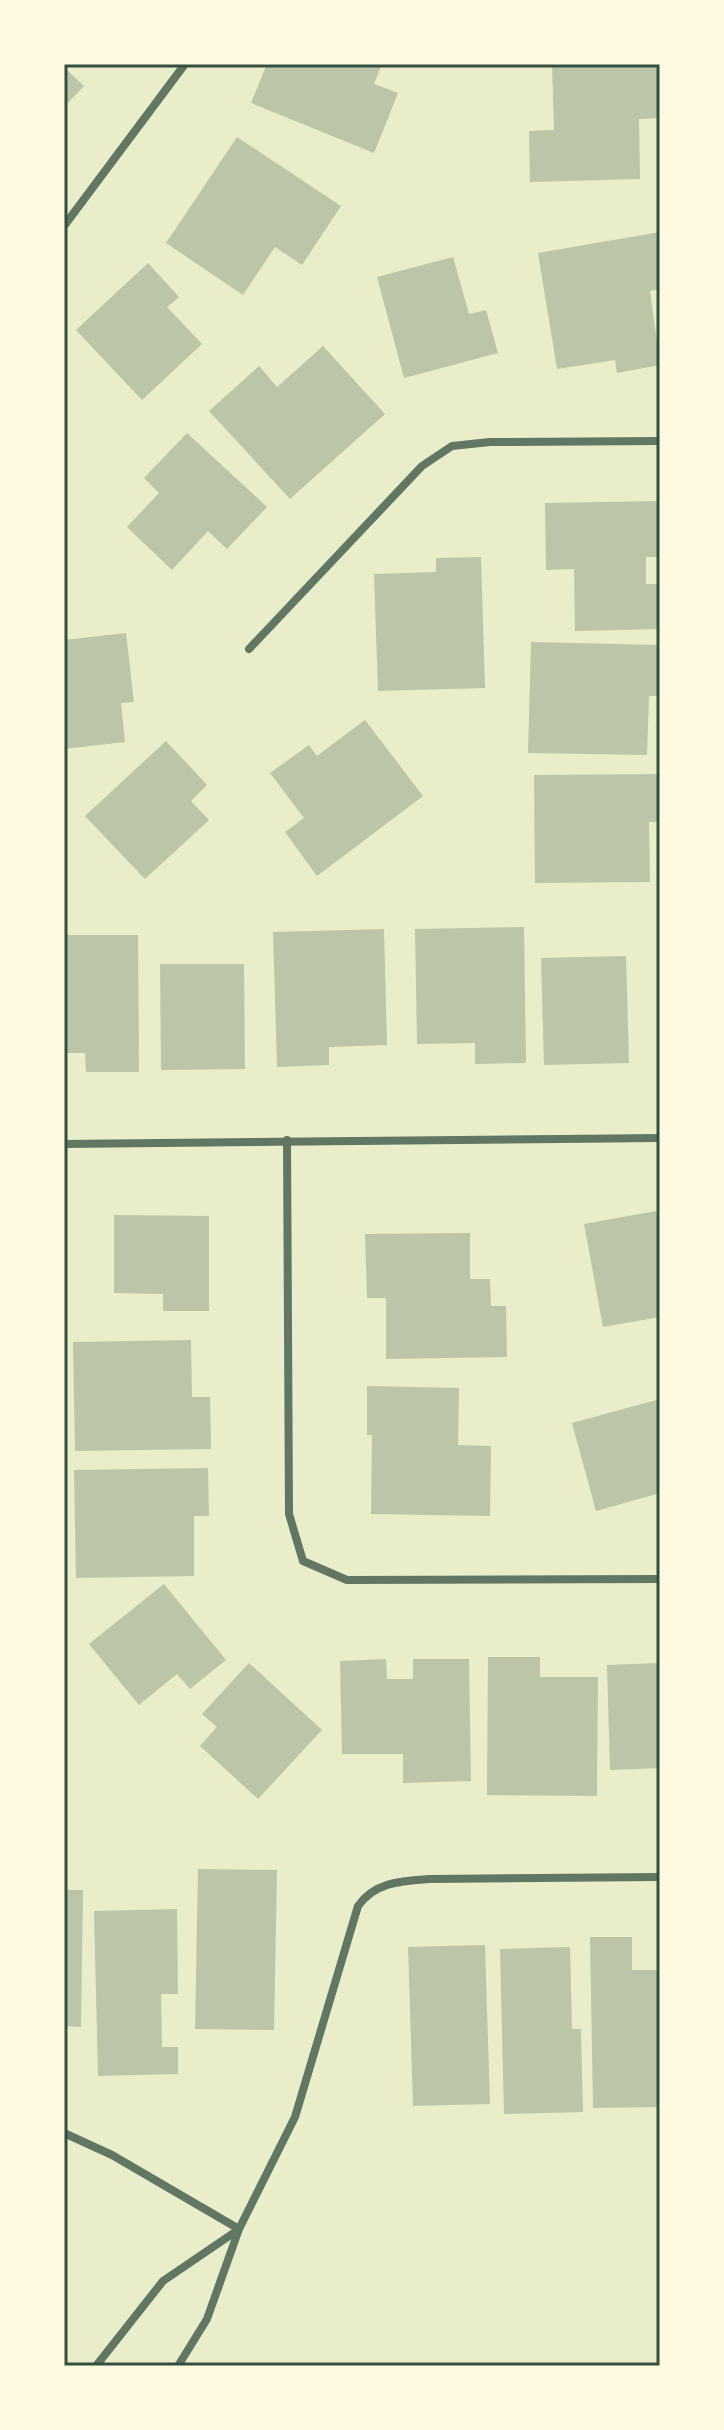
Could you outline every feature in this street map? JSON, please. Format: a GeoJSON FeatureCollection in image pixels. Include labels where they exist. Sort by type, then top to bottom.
{"type":"FeatureCollection","features":[{"type":"Feature","properties":{"kind":"street"},"geometry":{"type":"LineString","coordinates":[[64,226],[185,64]]}},
{"type":"Feature","properties":{"kind":"street"},"geometry":{"type":"LineString","coordinates":[[249,649],[422,466],[452,446],[490,442],[660,441]]}},
{"type":"Feature","properties":{"kind":"street"},"geometry":{"type":"LineString","coordinates":[[64,1144],[660,1138]]}},
{"type":"Feature","properties":{"kind":"street"},"geometry":{"type":"LineString","coordinates":[[287,1140],[289,1514],[303,1561],[347,1580],[660,1579]]}},
{"type":"Feature","properties":{"kind":"street"},"geometry":{"type":"LineString","coordinates":[[178,2366],[207,2319],[239,2229],[295,2117],[358,1906],[369,1891],[397,1882],[429,1879],[660,1877]]}},
{"type":"Feature","properties":{"kind":"street"},"geometry":{"type":"LineString","coordinates":[[64,2133],[112,2155],[239,2229]]}},
{"type":"Feature","properties":{"kind":"street"},"geometry":{"type":"LineString","coordinates":[[98,2365],[163,2281],[239,2229]]}},
{"type":"Feature","properties":{"kind":"building"},"geometry":{"type":"Polygon","coordinates":[[[267,64],[382,64],[374,84],[398,93],[374,153],[251,103],[267,64]]]}},
{"type":"Feature","properties":{"kind":"building"},"geometry":{"type":"Polygon","coordinates":[[[552,64],[658,64],[660,118],[639,119],[640,179],[530,182],[529,131],[554,130],[552,64]]]}},
{"type":"Feature","properties":{"kind":"building"},"geometry":{"type":"Polygon","coordinates":[[[64,67],[84,86],[64,107],[64,67]]]}},
{"type":"Feature","properties":{"kind":"building"},"geometry":{"type":"Polygon","coordinates":[[[237,137],[341,206],[302,265],[275,247],[243,295],[166,243],[237,137]]]}},
{"type":"Feature","properties":{"kind":"building"},"geometry":{"type":"Polygon","coordinates":[[[660,232],[660,289],[650,291],[660,365],[617,373],[615,360],[557,369],[538,253],[660,232]]]}},
{"type":"Feature","properties":{"kind":"building"},"geometry":{"type":"Polygon","coordinates":[[[453,257],[469,314],[486,310],[498,353],[404,378],[377,277],[453,257]]]}},
{"type":"Feature","properties":{"kind":"building"},"geometry":{"type":"Polygon","coordinates":[[[148,263],[179,297],[167,307],[202,344],[142,400],[76,330],[148,263]]]}},
{"type":"Feature","properties":{"kind":"building"},"geometry":{"type":"Polygon","coordinates":[[[323,346],[385,414],[290,499],[209,411],[259,366],[277,387],[323,346]]]}},
{"type":"Feature","properties":{"kind":"building"},"geometry":{"type":"Polygon","coordinates":[[[187,433],[267,507],[227,549],[208,531],[172,570],[127,527],[159,493],[144,478],[187,433]]]}},
{"type":"Feature","properties":{"kind":"building"},"geometry":{"type":"Polygon","coordinates":[[[660,501],[660,557],[646,557],[646,584],[660,584],[660,629],[575,631],[574,569],[546,570],[545,503],[660,501]]]}},
{"type":"Feature","properties":{"kind":"building"},"geometry":{"type":"Polygon","coordinates":[[[481,557],[485,688],[378,691],[374,574],[436,572],[436,558],[481,557]]]}},
{"type":"Feature","properties":{"kind":"building"},"geometry":{"type":"Polygon","coordinates":[[[126,633],[134,702],[121,703],[125,742],[64,749],[64,640],[126,633]]]}},
{"type":"Feature","properties":{"kind":"building"},"geometry":{"type":"Polygon","coordinates":[[[531,642],[660,645],[660,696],[649,696],[647,755],[528,753],[531,642]]]}},
{"type":"Feature","properties":{"kind":"building"},"geometry":{"type":"Polygon","coordinates":[[[365,720],[423,796],[317,876],[285,832],[304,818],[270,773],[309,745],[317,756],[365,720]]]}},
{"type":"Feature","properties":{"kind":"building"},"geometry":{"type":"Polygon","coordinates":[[[166,741],[207,785],[191,801],[209,820],[145,879],[85,816],[166,741]]]}},
{"type":"Feature","properties":{"kind":"building"},"geometry":{"type":"Polygon","coordinates":[[[660,774],[660,822],[649,822],[650,882],[535,883],[534,775],[660,774]]]}},
{"type":"Feature","properties":{"kind":"building"},"geometry":{"type":"Polygon","coordinates":[[[524,927],[526,1063],[475,1064],[475,1043],[417,1044],[415,929],[524,927]]]}},
{"type":"Feature","properties":{"kind":"building"},"geometry":{"type":"Polygon","coordinates":[[[384,929],[387,1045],[329,1047],[329,1065],[277,1067],[273,932],[384,929]]]}},
{"type":"Feature","properties":{"kind":"building"},"geometry":{"type":"Polygon","coordinates":[[[64,935],[138,935],[139,1072],[86,1072],[85,1053],[64,1053],[64,935]]]}},
{"type":"Feature","properties":{"kind":"building"},"geometry":{"type":"Polygon","coordinates":[[[626,956],[629,1063],[544,1065],[541,958],[626,956]]]}},
{"type":"Feature","properties":{"kind":"building"},"geometry":{"type":"Polygon","coordinates":[[[160,964],[244,964],[245,1069],[161,1070],[160,964]]]}},
{"type":"Feature","properties":{"kind":"building"},"geometry":{"type":"Polygon","coordinates":[[[656,1211],[660,1227],[660,1317],[603,1327],[584,1224],[656,1211]]]}},
{"type":"Feature","properties":{"kind":"building"},"geometry":{"type":"Polygon","coordinates":[[[114,1215],[209,1216],[209,1311],[163,1311],[163,1294],[114,1293],[114,1215]]]}},
{"type":"Feature","properties":{"kind":"building"},"geometry":{"type":"Polygon","coordinates":[[[470,1233],[470,1279],[490,1279],[491,1306],[506,1306],[507,1357],[386,1359],[386,1298],[367,1298],[365,1234],[470,1233]]]}},
{"type":"Feature","properties":{"kind":"building"},"geometry":{"type":"Polygon","coordinates":[[[191,1340],[192,1397],[210,1397],[211,1449],[75,1451],[73,1342],[191,1340]]]}},
{"type":"Feature","properties":{"kind":"building"},"geometry":{"type":"Polygon","coordinates":[[[367,1386],[459,1388],[458,1445],[491,1446],[490,1516],[371,1514],[372,1435],[367,1435],[367,1386]]]}},
{"type":"Feature","properties":{"kind":"building"},"geometry":{"type":"Polygon","coordinates":[[[660,1399],[660,1493],[596,1511],[572,1423],[660,1399]]]}},
{"type":"Feature","properties":{"kind":"building"},"geometry":{"type":"Polygon","coordinates":[[[208,1468],[209,1516],[194,1516],[194,1576],[76,1578],[74,1470],[208,1468]]]}},
{"type":"Feature","properties":{"kind":"building"},"geometry":{"type":"Polygon","coordinates":[[[164,1584],[226,1660],[190,1689],[177,1674],[139,1705],[89,1644],[164,1584]]]}},
{"type":"Feature","properties":{"kind":"building"},"geometry":{"type":"Polygon","coordinates":[[[488,1657],[540,1657],[540,1677],[598,1677],[597,1796],[487,1795],[488,1657]]]}},
{"type":"Feature","properties":{"kind":"building"},"geometry":{"type":"Polygon","coordinates":[[[386,1659],[387,1679],[413,1679],[413,1659],[469,1659],[471,1781],[403,1783],[403,1754],[342,1754],[340,1661],[386,1659]]]}},
{"type":"Feature","properties":{"kind":"building"},"geometry":{"type":"Polygon","coordinates":[[[249,1663],[322,1730],[258,1799],[200,1746],[217,1727],[202,1714],[249,1663]]]}},
{"type":"Feature","properties":{"kind":"building"},"geometry":{"type":"Polygon","coordinates":[[[659,1663],[660,1768],[610,1770],[607,1665],[659,1663]]]}},
{"type":"Feature","properties":{"kind":"building"},"geometry":{"type":"Polygon","coordinates":[[[198,1869],[277,1870],[274,2030],[195,2029],[198,1869]]]}},
{"type":"Feature","properties":{"kind":"building"},"geometry":{"type":"Polygon","coordinates":[[[64,1890],[83,1890],[81,2027],[64,2026],[64,1890]]]}},
{"type":"Feature","properties":{"kind":"building"},"geometry":{"type":"Polygon","coordinates":[[[177,1909],[178,1994],[161,1994],[162,2047],[178,2047],[178,2074],[98,2076],[94,1911],[177,1909]]]}},
{"type":"Feature","properties":{"kind":"building"},"geometry":{"type":"Polygon","coordinates":[[[590,1937],[632,1937],[632,1970],[660,1970],[660,2107],[593,2108],[590,1937]]]}},
{"type":"Feature","properties":{"kind":"building"},"geometry":{"type":"Polygon","coordinates":[[[485,1945],[490,2104],[413,2106],[408,1947],[485,1945]]]}},
{"type":"Feature","properties":{"kind":"building"},"geometry":{"type":"Polygon","coordinates":[[[570,1947],[572,2029],[581,2029],[583,2112],[504,2114],[500,1949],[570,1947]]]}}]}
